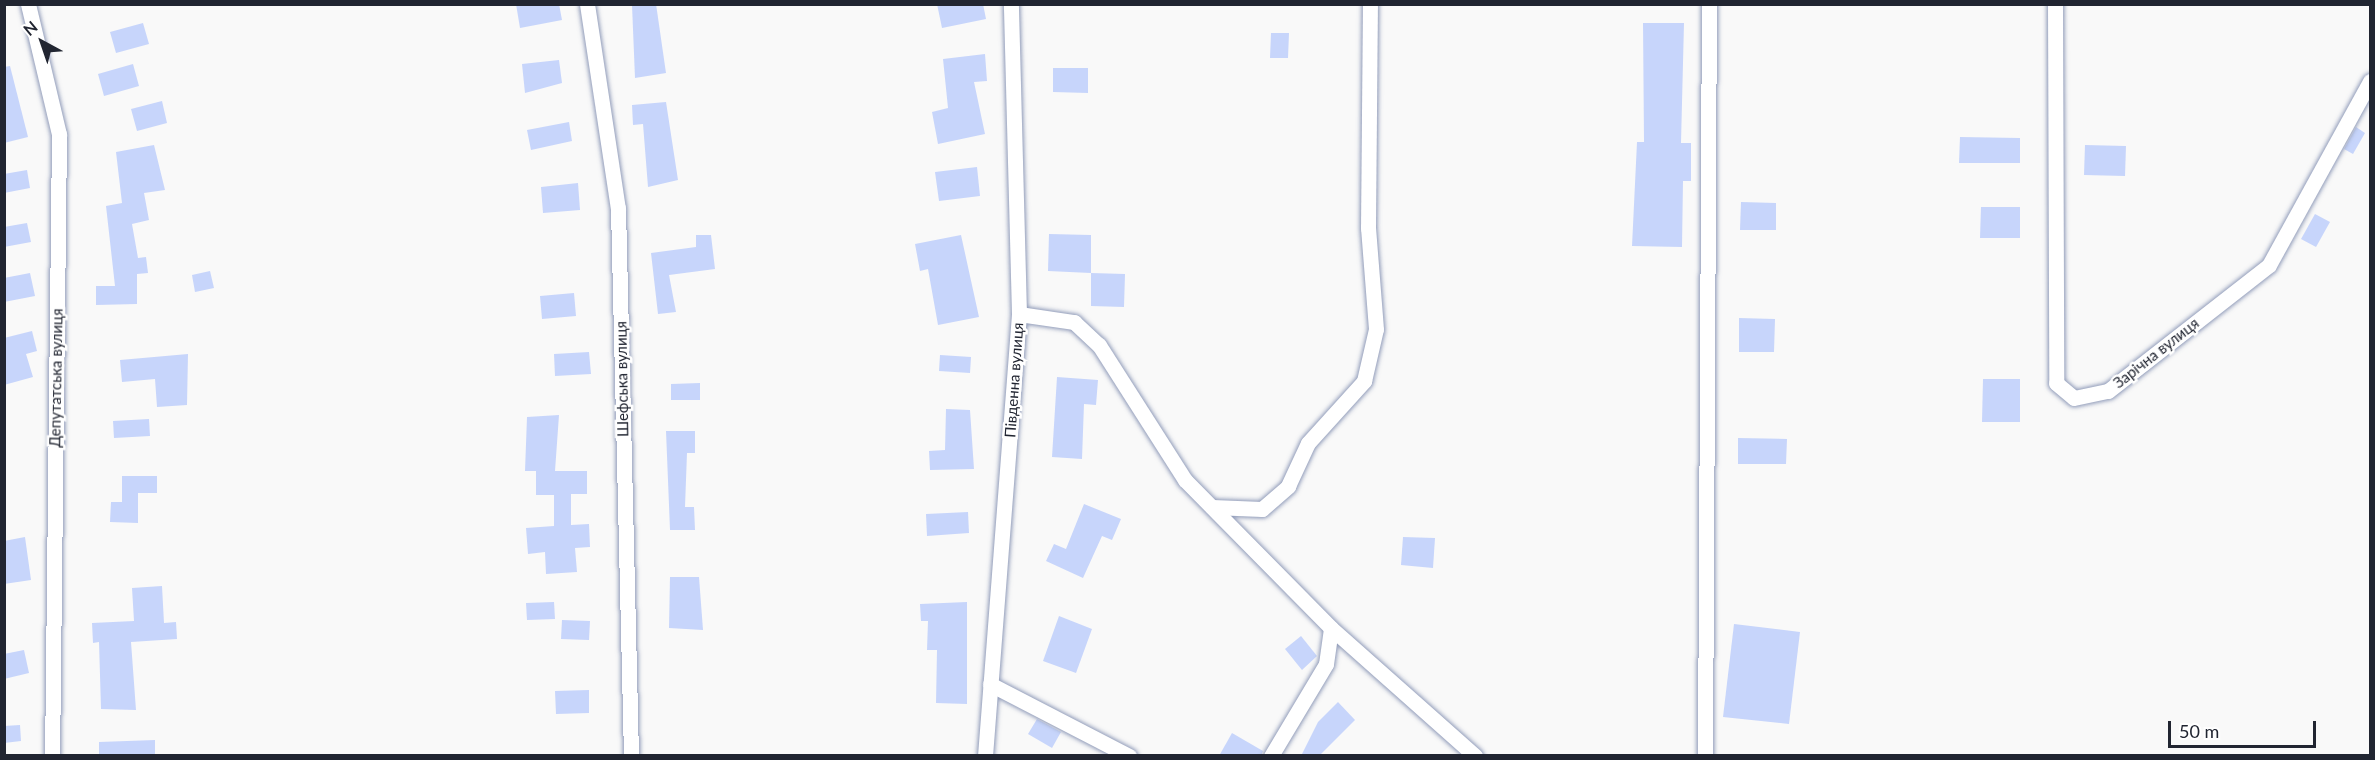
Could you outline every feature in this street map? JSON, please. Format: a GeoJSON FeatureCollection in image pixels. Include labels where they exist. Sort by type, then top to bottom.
{"type":"FeatureCollection","features":[{"type":"Feature","properties":{"kind":"street","name":"Депутатська вулиця"},"geometry":{"type":"LineString","coordinates":[[28,4],[59,134],[52,756]]}},
{"type":"Feature","properties":{"kind":"street","name":"Шефська вулиця"},"geometry":{"type":"LineString","coordinates":[[587,4],[618,208],[631,756]]}},
{"type":"Feature","properties":{"kind":"street","name":"Південна вулиця"},"geometry":{"type":"LineString","coordinates":[[985,756],[1019,314],[1011,4]]}},
{"type":"Feature","properties":{"kind":"street"},"geometry":{"type":"LineString","coordinates":[[1212,507],[1263,508],[1288,486],[1308,443],[1364,381],[1376,329],[1368,228],[1370,4]]}},
{"type":"Feature","properties":{"kind":"street"},"geometry":{"type":"LineString","coordinates":[[1704,756],[1709,4]]}},
{"type":"Feature","properties":{"kind":"street","name":"Зарічна вулиця"},"geometry":{"type":"LineString","coordinates":[[2055,4],[2056,383],[2074,398],[2108,391],[2269,265],[2370,81]]}},
{"type":"Feature","properties":{"kind":"street"},"geometry":{"type":"LineString","coordinates":[[1019,314],[1074,322],[1099,345],[1185,480],[1331,628],[1475,756]]}},
{"type":"Feature","properties":{"kind":"street"},"geometry":{"type":"LineString","coordinates":[[1271,756],[1326,664],[1331,628]]}},
{"type":"Feature","properties":{"kind":"street"},"geometry":{"type":"LineString","coordinates":[[990,684],[1128,756]]}},
{"type":"Feature","properties":{"kind":"building"},"geometry":{"type":"Polygon","coordinates":[[[516,4],[559,4],[562,20],[520,28],[516,4]]]}},
{"type":"Feature","properties":{"kind":"building"},"geometry":{"type":"Polygon","coordinates":[[[656,4],[666,73],[635,78],[632,5],[656,4]]]}},
{"type":"Feature","properties":{"kind":"building"},"geometry":{"type":"Polygon","coordinates":[[[937,4],[983,4],[986,19],[942,28],[937,4]]]}},
{"type":"Feature","properties":{"kind":"building"},"geometry":{"type":"Polygon","coordinates":[[[143,23],[149,44],[116,53],[110,32],[143,23]]]}},
{"type":"Feature","properties":{"kind":"building"},"geometry":{"type":"Polygon","coordinates":[[[1643,23],[1684,23],[1681,143],[1691,143],[1691,181],[1683,181],[1682,247],[1632,246],[1637,142],[1644,142],[1643,23]]]}},
{"type":"Feature","properties":{"kind":"building"},"geometry":{"type":"Polygon","coordinates":[[[1271,33],[1289,33],[1288,58],[1270,58],[1271,33]]]}},
{"type":"Feature","properties":{"kind":"building"},"geometry":{"type":"Polygon","coordinates":[[[985,54],[987,81],[974,82],[985,134],[938,144],[932,112],[948,108],[943,59],[985,54]]]}},
{"type":"Feature","properties":{"kind":"building"},"geometry":{"type":"Polygon","coordinates":[[[559,60],[562,83],[525,93],[522,64],[559,60]]]}},
{"type":"Feature","properties":{"kind":"building"},"geometry":{"type":"Polygon","coordinates":[[[133,64],[139,86],[104,96],[98,74],[133,64]]]}},
{"type":"Feature","properties":{"kind":"building"},"geometry":{"type":"Polygon","coordinates":[[[10,66],[28,137],[4,143],[4,67],[10,66]]]}},
{"type":"Feature","properties":{"kind":"building"},"geometry":{"type":"Polygon","coordinates":[[[1053,68],[1088,68],[1088,93],[1053,92],[1053,68]]]}},
{"type":"Feature","properties":{"kind":"building"},"geometry":{"type":"Polygon","coordinates":[[[162,101],[167,123],[137,131],[131,109],[162,101]]]}},
{"type":"Feature","properties":{"kind":"building"},"geometry":{"type":"Polygon","coordinates":[[[666,102],[678,180],[648,187],[643,124],[633,125],[632,105],[666,102]]]}},
{"type":"Feature","properties":{"kind":"building"},"geometry":{"type":"Polygon","coordinates":[[[569,122],[572,141],[531,150],[527,130],[569,122]]]}},
{"type":"Feature","properties":{"kind":"building"},"geometry":{"type":"Polygon","coordinates":[[[2356,127],[2365,133],[2353,154],[2344,149],[2356,127]]]}},
{"type":"Feature","properties":{"kind":"building"},"geometry":{"type":"Polygon","coordinates":[[[1960,137],[2020,138],[2020,163],[1959,163],[1960,137]]]}},
{"type":"Feature","properties":{"kind":"building"},"geometry":{"type":"Polygon","coordinates":[[[154,145],[165,190],[144,193],[149,220],[132,224],[138,258],[146,257],[148,273],[137,274],[137,304],[96,305],[96,286],[115,286],[106,206],[122,203],[116,152],[154,145]]]}},
{"type":"Feature","properties":{"kind":"building"},"geometry":{"type":"Polygon","coordinates":[[[2085,145],[2126,146],[2125,176],[2084,175],[2085,145]]]}},
{"type":"Feature","properties":{"kind":"building"},"geometry":{"type":"Polygon","coordinates":[[[977,167],[980,196],[939,201],[935,172],[977,167]]]}},
{"type":"Feature","properties":{"kind":"building"},"geometry":{"type":"Polygon","coordinates":[[[27,170],[30,188],[4,193],[4,174],[27,170]]]}},
{"type":"Feature","properties":{"kind":"building"},"geometry":{"type":"Polygon","coordinates":[[[578,183],[580,210],[543,213],[541,187],[578,183]]]}},
{"type":"Feature","properties":{"kind":"building"},"geometry":{"type":"Polygon","coordinates":[[[1741,202],[1776,203],[1776,230],[1740,230],[1741,202]]]}},
{"type":"Feature","properties":{"kind":"building"},"geometry":{"type":"Polygon","coordinates":[[[1981,207],[2020,207],[2020,238],[1980,238],[1981,207]]]}},
{"type":"Feature","properties":{"kind":"building"},"geometry":{"type":"Polygon","coordinates":[[[2315,214],[2330,222],[2316,247],[2301,239],[2315,214]]]}},
{"type":"Feature","properties":{"kind":"building"},"geometry":{"type":"Polygon","coordinates":[[[27,223],[31,242],[4,247],[4,227],[27,223]]]}},
{"type":"Feature","properties":{"kind":"building"},"geometry":{"type":"Polygon","coordinates":[[[1049,234],[1091,235],[1091,273],[1048,271],[1049,234]]]}},
{"type":"Feature","properties":{"kind":"building"},"geometry":{"type":"Polygon","coordinates":[[[696,235],[711,235],[715,269],[669,275],[676,312],[658,314],[651,253],[696,247],[696,235]]]}},
{"type":"Feature","properties":{"kind":"building"},"geometry":{"type":"Polygon","coordinates":[[[961,235],[979,317],[938,325],[928,269],[920,271],[915,244],[961,235]]]}},
{"type":"Feature","properties":{"kind":"building"},"geometry":{"type":"Polygon","coordinates":[[[210,271],[214,288],[195,292],[192,275],[210,271]]]}},
{"type":"Feature","properties":{"kind":"building"},"geometry":{"type":"Polygon","coordinates":[[[30,273],[35,296],[4,302],[4,278],[30,273]]]}},
{"type":"Feature","properties":{"kind":"building"},"geometry":{"type":"Polygon","coordinates":[[[1091,273],[1125,274],[1124,307],[1091,306],[1091,273]]]}},
{"type":"Feature","properties":{"kind":"building"},"geometry":{"type":"Polygon","coordinates":[[[574,293],[576,316],[542,319],[540,296],[574,293]]]}},
{"type":"Feature","properties":{"kind":"building"},"geometry":{"type":"Polygon","coordinates":[[[1739,318],[1775,319],[1774,352],[1739,352],[1739,318]]]}},
{"type":"Feature","properties":{"kind":"building"},"geometry":{"type":"Polygon","coordinates":[[[32,331],[37,351],[26,354],[33,377],[4,385],[4,338],[32,331]]]}},
{"type":"Feature","properties":{"kind":"building"},"geometry":{"type":"Polygon","coordinates":[[[589,352],[591,374],[555,376],[554,354],[589,352]]]}},
{"type":"Feature","properties":{"kind":"building"},"geometry":{"type":"Polygon","coordinates":[[[188,354],[187,405],[157,407],[155,379],[122,382],[120,360],[188,354]]]}},
{"type":"Feature","properties":{"kind":"building"},"geometry":{"type":"Polygon","coordinates":[[[940,355],[971,357],[970,373],[939,371],[940,355]]]}},
{"type":"Feature","properties":{"kind":"building"},"geometry":{"type":"Polygon","coordinates":[[[1057,377],[1098,380],[1096,405],[1084,404],[1082,459],[1052,457],[1057,377]]]}},
{"type":"Feature","properties":{"kind":"building"},"geometry":{"type":"Polygon","coordinates":[[[1983,379],[2020,379],[2020,422],[1982,422],[1983,379]]]}},
{"type":"Feature","properties":{"kind":"building"},"geometry":{"type":"Polygon","coordinates":[[[700,383],[700,400],[671,400],[671,384],[700,383]]]}},
{"type":"Feature","properties":{"kind":"building"},"geometry":{"type":"Polygon","coordinates":[[[946,409],[970,410],[974,469],[930,470],[929,451],[945,450],[946,409]]]}},
{"type":"Feature","properties":{"kind":"building"},"geometry":{"type":"Polygon","coordinates":[[[559,415],[555,471],[587,471],[587,494],[571,494],[571,525],[589,524],[590,547],[575,548],[577,572],[546,574],[545,552],[528,554],[526,528],[554,526],[554,495],[536,495],[536,471],[525,471],[527,417],[559,415]]]}},
{"type":"Feature","properties":{"kind":"building"},"geometry":{"type":"Polygon","coordinates":[[[149,419],[150,436],[114,438],[113,421],[149,419]]]}},
{"type":"Feature","properties":{"kind":"building"},"geometry":{"type":"Polygon","coordinates":[[[666,431],[695,431],[695,453],[687,453],[685,507],[694,507],[695,530],[670,530],[666,431]]]}},
{"type":"Feature","properties":{"kind":"building"},"geometry":{"type":"Polygon","coordinates":[[[1738,438],[1787,439],[1786,464],[1738,464],[1738,438]]]}},
{"type":"Feature","properties":{"kind":"building"},"geometry":{"type":"Polygon","coordinates":[[[122,476],[157,476],[157,493],[138,493],[138,523],[110,522],[111,502],[122,502],[122,476]]]}},
{"type":"Feature","properties":{"kind":"building"},"geometry":{"type":"Polygon","coordinates":[[[1084,504],[1121,519],[1112,540],[1102,536],[1083,578],[1046,561],[1054,544],[1066,549],[1084,504]]]}},
{"type":"Feature","properties":{"kind":"building"},"geometry":{"type":"Polygon","coordinates":[[[968,512],[969,533],[927,536],[926,514],[968,512]]]}},
{"type":"Feature","properties":{"kind":"building"},"geometry":{"type":"Polygon","coordinates":[[[25,537],[31,580],[4,584],[4,541],[25,537]]]}},
{"type":"Feature","properties":{"kind":"building"},"geometry":{"type":"Polygon","coordinates":[[[1403,537],[1435,538],[1433,568],[1401,565],[1403,537]]]}},
{"type":"Feature","properties":{"kind":"building"},"geometry":{"type":"Polygon","coordinates":[[[670,577],[699,577],[703,630],[669,628],[670,577]]]}},
{"type":"Feature","properties":{"kind":"building"},"geometry":{"type":"Polygon","coordinates":[[[162,586],[164,623],[176,622],[177,639],[131,642],[136,710],[101,709],[99,642],[93,643],[92,623],[134,621],[132,588],[162,586]]]}},
{"type":"Feature","properties":{"kind":"building"},"geometry":{"type":"Polygon","coordinates":[[[554,602],[555,619],[527,620],[526,603],[554,602]]]}},
{"type":"Feature","properties":{"kind":"building"},"geometry":{"type":"Polygon","coordinates":[[[967,602],[967,704],[936,703],[937,650],[927,650],[928,621],[921,621],[920,604],[967,602]]]}},
{"type":"Feature","properties":{"kind":"building"},"geometry":{"type":"Polygon","coordinates":[[[1059,616],[1092,629],[1076,673],[1043,661],[1059,616]]]}},
{"type":"Feature","properties":{"kind":"building"},"geometry":{"type":"Polygon","coordinates":[[[562,620],[590,621],[589,640],[561,639],[562,620]]]}},
{"type":"Feature","properties":{"kind":"building"},"geometry":{"type":"Polygon","coordinates":[[[1734,624],[1800,632],[1789,724],[1723,717],[1734,624]]]}},
{"type":"Feature","properties":{"kind":"building"},"geometry":{"type":"Polygon","coordinates":[[[1301,636],[1317,656],[1302,670],[1285,649],[1301,636]]]}},
{"type":"Feature","properties":{"kind":"building"},"geometry":{"type":"Polygon","coordinates":[[[24,650],[29,673],[4,679],[4,654],[24,650]]]}},
{"type":"Feature","properties":{"kind":"building"},"geometry":{"type":"Polygon","coordinates":[[[589,690],[589,713],[556,714],[555,691],[589,690]]]}},
{"type":"Feature","properties":{"kind":"building"},"geometry":{"type":"Polygon","coordinates":[[[1338,702],[1355,720],[1319,756],[1301,756],[1318,722],[1338,702]]]}},
{"type":"Feature","properties":{"kind":"building"},"geometry":{"type":"Polygon","coordinates":[[[1037,719],[1061,732],[1052,748],[1028,734],[1037,719]]]}},
{"type":"Feature","properties":{"kind":"building"},"geometry":{"type":"Polygon","coordinates":[[[20,725],[21,741],[4,743],[4,726],[20,725]]]}},
{"type":"Feature","properties":{"kind":"building"},"geometry":{"type":"Polygon","coordinates":[[[1232,733],[1263,751],[1261,756],[1219,756],[1232,733]]]}},
{"type":"Feature","properties":{"kind":"building"},"geometry":{"type":"Polygon","coordinates":[[[155,740],[155,756],[99,756],[99,742],[155,740]]]}}]}
